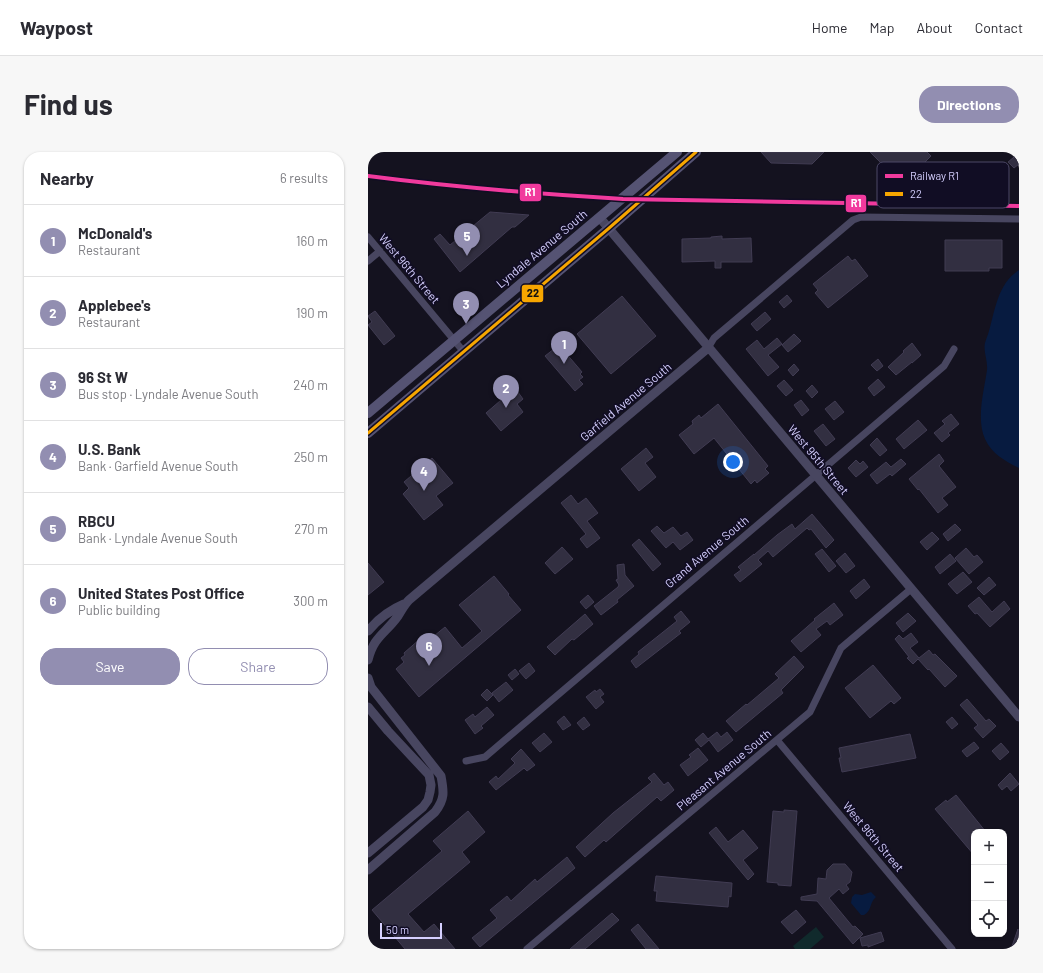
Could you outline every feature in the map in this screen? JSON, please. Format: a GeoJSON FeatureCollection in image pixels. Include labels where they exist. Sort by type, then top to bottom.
{"type":"FeatureCollection","features":[{"type":"Feature","properties":{"kind":"main road","name":"Lyndale Avenue South"},"geometry":{"type":"LineString","coordinates":[[368,413],[677,152]]}},
{"type":"Feature","properties":{"kind":"main road"},"geometry":{"type":"LineString","coordinates":[[368,433],[608,229],[696,152]]}},
{"type":"Feature","properties":{"kind":"street","name":"Garfield Avenue South"},"geometry":{"type":"LineString","coordinates":[[368,631],[376,622],[393,609],[404,604],[708,348],[714,338],[853,220],[861,217],[1019,219]]}},
{"type":"Feature","properties":{"kind":"street","name":"West 95th Street"},"geometry":{"type":"LineString","coordinates":[[600,218],[1019,717]]}},
{"type":"Feature","properties":{"kind":"street","name":"West 96th Street"},"geometry":{"type":"LineString","coordinates":[[368,237],[464,352]]}},
{"type":"Feature","properties":{"kind":"street"},"geometry":{"type":"LineString","coordinates":[[368,261],[380,251]]}},
{"type":"Feature","properties":{"kind":"street","name":"Grand Avenue South"},"geometry":{"type":"LineString","coordinates":[[466,761],[485,757],[944,366],[954,349]]}},
{"type":"Feature","properties":{"kind":"street","name":"Pleasant Avenue South"},"geometry":{"type":"LineString","coordinates":[[527,949],[810,712],[841,648],[911,589]]}},
{"type":"Feature","properties":{"kind":"street","name":"Garfield Avenue South"},"geometry":{"type":"LineString","coordinates":[[368,660],[374,642],[398,616],[404,604]]}},
{"type":"Feature","properties":{"kind":"street"},"geometry":{"type":"LineString","coordinates":[[368,678],[371,687],[442,776],[444,791],[442,803],[435,812],[368,870]]}},
{"type":"Feature","properties":{"kind":"street"},"geometry":{"type":"LineString","coordinates":[[368,707],[429,775],[431,785],[428,800],[423,807],[368,853]]}},
{"type":"Feature","properties":{"kind":"street"},"geometry":{"type":"LineString","coordinates":[[388,731],[399,722]]}},
{"type":"Feature","properties":{"kind":"street","name":"West 96th Street"},"geometry":{"type":"LineString","coordinates":[[777,740],[952,949]]}},
{"type":"Feature","properties":{"kind":"street"},"geometry":{"type":"LineString","coordinates":[[424,770],[433,764]]}},
{"type":"Feature","properties":{"kind":"green space"},"geometry":{"type":"Polygon","coordinates":[[[816,927],[824,937],[810,949],[795,949],[793,946],[816,927]]]}},
{"type":"Feature","properties":{"kind":"water"},"geometry":{"type":"Polygon","coordinates":[[[1019,270],[1019,468],[1009,463],[991,449],[982,431],[981,414],[987,370],[985,343],[1002,289],[1012,275],[1019,270]]]}},
{"type":"Feature","properties":{"kind":"water"},"geometry":{"type":"Polygon","coordinates":[[[871,892],[876,897],[867,913],[861,915],[851,903],[852,897],[855,894],[862,895],[871,892]]]}},
{"type":"Feature","properties":{"kind":"building"},"geometry":{"type":"Polygon","coordinates":[[[761,152],[824,152],[812,164],[771,163],[761,152]]]}},
{"type":"Feature","properties":{"kind":"building"},"geometry":{"type":"Polygon","coordinates":[[[870,152],[927,152],[931,156],[925,162],[880,162],[870,152]]]}},
{"type":"Feature","properties":{"kind":"building"},"geometry":{"type":"Polygon","coordinates":[[[1019,153],[1019,164],[1014,168],[1008,162],[1019,153]]]}},
{"type":"Feature","properties":{"kind":"building"},"geometry":{"type":"Polygon","coordinates":[[[490,212],[529,215],[515,227],[512,227],[460,272],[434,239],[440,234],[450,245],[490,212]]]}},
{"type":"Feature","properties":{"kind":"building"},"geometry":{"type":"Polygon","coordinates":[[[722,236],[722,239],[751,238],[752,262],[721,262],[721,268],[715,268],[715,261],[682,262],[682,239],[722,236]]]}},
{"type":"Feature","properties":{"kind":"building"},"geometry":{"type":"Polygon","coordinates":[[[945,240],[1002,240],[1002,268],[989,268],[989,271],[945,271],[945,240]]]}},
{"type":"Feature","properties":{"kind":"building"},"geometry":{"type":"Polygon","coordinates":[[[848,256],[852,261],[855,259],[868,276],[828,308],[815,293],[818,290],[813,284],[848,256]]]}},
{"type":"Feature","properties":{"kind":"building"},"geometry":{"type":"Polygon","coordinates":[[[787,295],[792,301],[784,308],[779,302],[787,295]]]}},
{"type":"Feature","properties":{"kind":"building"},"geometry":{"type":"Polygon","coordinates":[[[622,296],[656,336],[611,374],[577,334],[622,296]]]}},
{"type":"Feature","properties":{"kind":"building"},"geometry":{"type":"Polygon","coordinates":[[[375,311],[395,336],[384,345],[368,325],[372,322],[368,316],[375,311]]]}},
{"type":"Feature","properties":{"kind":"building"},"geometry":{"type":"Polygon","coordinates":[[[765,312],[771,319],[757,331],[751,324],[765,312]]]}},
{"type":"Feature","properties":{"kind":"building"},"geometry":{"type":"Polygon","coordinates":[[[794,334],[801,341],[788,352],[782,345],[794,334]]]}},
{"type":"Feature","properties":{"kind":"building"},"geometry":{"type":"Polygon","coordinates":[[[777,338],[782,344],[768,355],[779,367],[768,376],[746,349],[757,340],[764,349],[777,338]]]}},
{"type":"Feature","properties":{"kind":"building"},"geometry":{"type":"Polygon","coordinates":[[[912,343],[921,355],[896,375],[888,367],[912,343]]]}},
{"type":"Feature","properties":{"kind":"building"},"geometry":{"type":"Polygon","coordinates":[[[559,345],[582,372],[580,374],[583,377],[579,380],[583,384],[575,391],[545,356],[559,345]]]}},
{"type":"Feature","properties":{"kind":"building"},"geometry":{"type":"Polygon","coordinates":[[[878,359],[883,366],[877,371],[871,365],[878,359]]]}},
{"type":"Feature","properties":{"kind":"building"},"geometry":{"type":"Polygon","coordinates":[[[794,364],[799,370],[793,376],[788,370],[794,364]]]}},
{"type":"Feature","properties":{"kind":"building"},"geometry":{"type":"Polygon","coordinates":[[[878,379],[885,387],[874,396],[868,388],[878,379]]]}},
{"type":"Feature","properties":{"kind":"building"},"geometry":{"type":"Polygon","coordinates":[[[784,380],[793,390],[786,396],[777,386],[784,380]]]}},
{"type":"Feature","properties":{"kind":"building"},"geometry":{"type":"Polygon","coordinates":[[[812,385],[818,392],[812,398],[806,391],[812,385]]]}},
{"type":"Feature","properties":{"kind":"building"},"geometry":{"type":"Polygon","coordinates":[[[515,388],[523,399],[517,404],[523,412],[501,431],[486,413],[515,388]]]}},
{"type":"Feature","properties":{"kind":"building"},"geometry":{"type":"Polygon","coordinates":[[[801,400],[809,410],[802,416],[794,405],[801,400]]]}},
{"type":"Feature","properties":{"kind":"building"},"geometry":{"type":"Polygon","coordinates":[[[835,401],[844,412],[834,420],[825,409],[835,401]]]}},
{"type":"Feature","properties":{"kind":"building"},"geometry":{"type":"Polygon","coordinates":[[[718,404],[768,466],[765,469],[769,473],[757,483],[755,480],[751,484],[714,438],[694,454],[679,435],[693,424],[692,421],[699,415],[701,418],[718,404]]]}},
{"type":"Feature","properties":{"kind":"building"},"geometry":{"type":"Polygon","coordinates":[[[951,414],[959,424],[948,433],[950,435],[942,442],[934,433],[945,424],[942,421],[951,414]]]}},
{"type":"Feature","properties":{"kind":"building"},"geometry":{"type":"Polygon","coordinates":[[[918,420],[927,430],[904,449],[896,439],[918,420]]]}},
{"type":"Feature","properties":{"kind":"building"},"geometry":{"type":"Polygon","coordinates":[[[823,424],[835,439],[826,446],[814,431],[823,424]]]}},
{"type":"Feature","properties":{"kind":"building"},"geometry":{"type":"Polygon","coordinates":[[[877,438],[887,450],[880,456],[870,445],[877,438]]]}},
{"type":"Feature","properties":{"kind":"building"},"geometry":{"type":"Polygon","coordinates":[[[646,448],[653,457],[645,463],[656,477],[639,491],[621,469],[646,448]]]}},
{"type":"Feature","properties":{"kind":"building"},"geometry":{"type":"Polygon","coordinates":[[[939,454],[944,461],[939,466],[956,487],[942,498],[948,505],[938,513],[909,479],[939,454]]]}},
{"type":"Feature","properties":{"kind":"building"},"geometry":{"type":"Polygon","coordinates":[[[432,458],[453,483],[436,496],[443,505],[424,520],[403,494],[409,488],[404,482],[432,458]]]}},
{"type":"Feature","properties":{"kind":"building"},"geometry":{"type":"Polygon","coordinates":[[[901,459],[906,464],[892,476],[890,474],[877,484],[870,475],[886,462],[891,467],[901,459]]]}},
{"type":"Feature","properties":{"kind":"building"},"geometry":{"type":"Polygon","coordinates":[[[856,460],[860,464],[863,461],[868,467],[856,477],[848,468],[856,460]]]}},
{"type":"Feature","properties":{"kind":"building"},"geometry":{"type":"Polygon","coordinates":[[[571,495],[578,504],[586,498],[598,513],[587,521],[600,538],[587,548],[580,539],[586,534],[561,503],[571,495]]]}},
{"type":"Feature","properties":{"kind":"building"},"geometry":{"type":"Polygon","coordinates":[[[812,514],[834,540],[826,548],[811,529],[809,530],[807,528],[773,557],[768,551],[758,560],[762,564],[740,582],[734,575],[741,570],[738,567],[792,524],[795,529],[812,514]]]}},
{"type":"Feature","properties":{"kind":"building"},"geometry":{"type":"Polygon","coordinates":[[[955,524],[961,530],[948,541],[943,534],[955,524]]]}},
{"type":"Feature","properties":{"kind":"building"},"geometry":{"type":"Polygon","coordinates":[[[657,526],[664,533],[673,527],[681,536],[687,532],[693,540],[680,550],[673,542],[666,548],[651,531],[657,526]]]}},
{"type":"Feature","properties":{"kind":"building"},"geometry":{"type":"Polygon","coordinates":[[[932,532],[939,539],[927,550],[920,542],[932,532]]]}},
{"type":"Feature","properties":{"kind":"building"},"geometry":{"type":"Polygon","coordinates":[[[639,539],[661,564],[653,571],[632,545],[639,539]]]}},
{"type":"Feature","properties":{"kind":"building"},"geometry":{"type":"Polygon","coordinates":[[[562,547],[573,559],[555,574],[545,563],[562,547]]]}},
{"type":"Feature","properties":{"kind":"building"},"geometry":{"type":"Polygon","coordinates":[[[966,548],[974,557],[977,555],[983,562],[969,574],[955,558],[966,548]]]}},
{"type":"Feature","properties":{"kind":"building"},"geometry":{"type":"Polygon","coordinates":[[[822,549],[836,566],[829,572],[815,554],[822,549]]]}},
{"type":"Feature","properties":{"kind":"building"},"geometry":{"type":"Polygon","coordinates":[[[845,553],[855,566],[846,573],[836,561],[845,553]]]}},
{"type":"Feature","properties":{"kind":"building"},"geometry":{"type":"Polygon","coordinates":[[[950,554],[956,561],[940,574],[935,567],[950,554]]]}},
{"type":"Feature","properties":{"kind":"building"},"geometry":{"type":"Polygon","coordinates":[[[368,563],[384,582],[368,595],[368,563]]]}},
{"type":"Feature","properties":{"kind":"building"},"geometry":{"type":"Polygon","coordinates":[[[624,564],[625,575],[634,586],[617,600],[618,602],[601,615],[594,606],[618,587],[619,585],[616,580],[618,579],[617,565],[624,564]]]}},
{"type":"Feature","properties":{"kind":"building"},"geometry":{"type":"Polygon","coordinates":[[[963,572],[972,582],[957,594],[948,584],[963,572]]]}},
{"type":"Feature","properties":{"kind":"building"},"geometry":{"type":"Polygon","coordinates":[[[494,576],[521,610],[419,697],[396,669],[404,662],[401,658],[405,655],[404,653],[421,638],[422,640],[431,633],[434,636],[445,627],[462,648],[482,631],[459,605],[494,576]]]}},
{"type":"Feature","properties":{"kind":"building"},"geometry":{"type":"Polygon","coordinates":[[[989,577],[996,585],[984,595],[977,588],[989,577]]]}},
{"type":"Feature","properties":{"kind":"building"},"geometry":{"type":"Polygon","coordinates":[[[864,579],[870,587],[856,599],[850,591],[864,579]]]}},
{"type":"Feature","properties":{"kind":"building"},"geometry":{"type":"Polygon","coordinates":[[[588,595],[594,602],[586,609],[580,602],[588,595]]]}},
{"type":"Feature","properties":{"kind":"building"},"geometry":{"type":"Polygon","coordinates":[[[979,597],[992,612],[1004,601],[1010,609],[990,627],[968,606],[979,597]]]}},
{"type":"Feature","properties":{"kind":"building"},"geometry":{"type":"Polygon","coordinates":[[[834,603],[843,615],[830,625],[827,621],[816,629],[821,635],[801,652],[791,641],[815,620],[814,619],[834,603]]]}},
{"type":"Feature","properties":{"kind":"building"},"geometry":{"type":"Polygon","coordinates":[[[681,611],[690,622],[679,631],[681,633],[636,668],[631,661],[639,654],[638,652],[677,621],[674,617],[681,611]]]}},
{"type":"Feature","properties":{"kind":"building"},"geometry":{"type":"Polygon","coordinates":[[[908,613],[916,621],[903,632],[896,623],[908,613]]]}},
{"type":"Feature","properties":{"kind":"building"},"geometry":{"type":"Polygon","coordinates":[[[585,614],[593,624],[574,640],[572,639],[555,655],[547,647],[585,614]]]}},
{"type":"Feature","properties":{"kind":"building"},"geometry":{"type":"Polygon","coordinates":[[[911,633],[918,642],[910,648],[919,658],[929,650],[957,676],[945,687],[918,659],[913,664],[907,658],[909,657],[895,639],[899,635],[903,639],[911,633]]]}},
{"type":"Feature","properties":{"kind":"building"},"geometry":{"type":"Polygon","coordinates":[[[794,656],[804,667],[781,690],[783,693],[736,732],[726,721],[779,678],[775,674],[794,656]]]}},
{"type":"Feature","properties":{"kind":"building"},"geometry":{"type":"Polygon","coordinates":[[[529,663],[535,671],[526,679],[519,671],[529,663]]]}},
{"type":"Feature","properties":{"kind":"building"},"geometry":{"type":"Polygon","coordinates":[[[873,665],[901,698],[894,704],[891,701],[870,718],[845,688],[873,665]]]}},
{"type":"Feature","properties":{"kind":"building"},"geometry":{"type":"Polygon","coordinates":[[[515,669],[519,674],[512,680],[508,675],[515,669]]]}},
{"type":"Feature","properties":{"kind":"building"},"geometry":{"type":"Polygon","coordinates":[[[506,682],[513,690],[499,702],[492,693],[506,682]]]}},
{"type":"Feature","properties":{"kind":"building"},"geometry":{"type":"Polygon","coordinates":[[[487,689],[493,695],[487,701],[481,695],[487,689]]]}},
{"type":"Feature","properties":{"kind":"building"},"geometry":{"type":"Polygon","coordinates":[[[600,689],[604,694],[600,697],[604,702],[596,709],[586,697],[595,690],[596,692],[600,689]]]}},
{"type":"Feature","properties":{"kind":"building"},"geometry":{"type":"Polygon","coordinates":[[[967,699],[986,721],[989,719],[996,726],[983,738],[974,728],[978,725],[960,705],[967,699]]]}},
{"type":"Feature","properties":{"kind":"building"},"geometry":{"type":"Polygon","coordinates":[[[487,707],[494,715],[481,726],[483,728],[475,734],[465,720],[473,714],[475,717],[487,707]]]}},
{"type":"Feature","properties":{"kind":"building"},"geometry":{"type":"Polygon","coordinates":[[[564,716],[571,725],[563,730],[557,722],[564,716]]]}},
{"type":"Feature","properties":{"kind":"building"},"geometry":{"type":"Polygon","coordinates":[[[584,717],[590,725],[583,730],[577,723],[584,717]]]}},
{"type":"Feature","properties":{"kind":"building"},"geometry":{"type":"Polygon","coordinates":[[[952,717],[958,724],[952,729],[946,722],[952,717]]]}},
{"type":"Feature","properties":{"kind":"building"},"geometry":{"type":"Polygon","coordinates":[[[717,732],[721,737],[727,732],[733,740],[718,752],[709,740],[701,747],[695,740],[703,733],[708,739],[717,732]]]}},
{"type":"Feature","properties":{"kind":"building"},"geometry":{"type":"Polygon","coordinates":[[[544,733],[552,742],[540,752],[532,743],[544,733]]]}},
{"type":"Feature","properties":{"kind":"building"},"geometry":{"type":"Polygon","coordinates":[[[910,734],[916,758],[842,772],[839,758],[841,758],[839,748],[910,734]]]}},
{"type":"Feature","properties":{"kind":"building"},"geometry":{"type":"Polygon","coordinates":[[[974,742],[979,748],[967,757],[962,751],[974,742]]]}},
{"type":"Feature","properties":{"kind":"building"},"geometry":{"type":"Polygon","coordinates":[[[1001,743],[1009,752],[1000,760],[992,751],[1001,743]]]}},
{"type":"Feature","properties":{"kind":"building"},"geometry":{"type":"Polygon","coordinates":[[[698,748],[708,760],[688,776],[680,765],[691,757],[689,755],[698,748]]]}},
{"type":"Feature","properties":{"kind":"building"},"geometry":{"type":"Polygon","coordinates":[[[521,749],[535,765],[527,771],[524,768],[496,790],[489,782],[496,776],[498,779],[515,763],[511,759],[521,749]]]}},
{"type":"Feature","properties":{"kind":"building"},"geometry":{"type":"Polygon","coordinates":[[[654,773],[664,785],[668,782],[674,790],[661,801],[657,797],[606,842],[604,840],[585,857],[576,847],[613,813],[652,782],[648,778],[654,773]]]}},
{"type":"Feature","properties":{"kind":"building"},"geometry":{"type":"Polygon","coordinates":[[[1010,773],[1019,784],[1011,791],[1007,786],[1002,790],[998,785],[1010,773]]]}},
{"type":"Feature","properties":{"kind":"building"},"geometry":{"type":"Polygon","coordinates":[[[956,795],[984,829],[971,829],[971,851],[935,809],[946,800],[947,802],[956,795]]]}},
{"type":"Feature","properties":{"kind":"building"},"geometry":{"type":"Polygon","coordinates":[[[784,810],[797,811],[791,886],[767,882],[773,811],[784,812],[784,810]]]}},
{"type":"Feature","properties":{"kind":"building"},"geometry":{"type":"Polygon","coordinates":[[[468,811],[485,832],[462,852],[470,862],[408,914],[424,932],[434,924],[455,949],[405,949],[372,910],[442,851],[433,841],[468,811]]]}},
{"type":"Feature","properties":{"kind":"building"},"geometry":{"type":"Polygon","coordinates":[[[716,827],[728,842],[743,830],[758,848],[743,860],[754,874],[748,880],[709,833],[716,827]]]}},
{"type":"Feature","properties":{"kind":"building"},"geometry":{"type":"Polygon","coordinates":[[[567,857],[575,868],[480,947],[472,938],[497,918],[490,910],[507,896],[511,901],[535,879],[537,882],[567,857]]]}},
{"type":"Feature","properties":{"kind":"building"},"geometry":{"type":"Polygon","coordinates":[[[833,864],[845,864],[852,872],[850,882],[846,885],[849,889],[843,894],[839,889],[829,898],[853,927],[855,926],[863,934],[853,944],[817,901],[801,900],[801,897],[817,894],[818,878],[826,879],[827,870],[833,864]]]}},
{"type":"Feature","properties":{"kind":"building"},"geometry":{"type":"Polygon","coordinates":[[[656,876],[732,883],[731,897],[729,896],[728,907],[656,901],[657,891],[654,891],[656,876]]]}},
{"type":"Feature","properties":{"kind":"building"},"geometry":{"type":"Polygon","coordinates":[[[796,910],[806,922],[792,934],[781,922],[796,910]]]}},
{"type":"Feature","properties":{"kind":"building"},"geometry":{"type":"Polygon","coordinates":[[[612,913],[619,920],[585,949],[570,949],[612,913]]]}},
{"type":"Feature","properties":{"kind":"building"},"geometry":{"type":"Polygon","coordinates":[[[638,924],[659,949],[646,949],[631,930],[638,924]]]}},
{"type":"Feature","properties":{"kind":"building"},"geometry":{"type":"Polygon","coordinates":[[[1018,929],[1019,949],[1011,949],[1018,929]]]}},
{"type":"Feature","properties":{"kind":"building"},"geometry":{"type":"Polygon","coordinates":[[[881,932],[884,941],[868,947],[868,945],[862,946],[860,938],[881,932]]]}},
{"type":"Feature","properties":{"kind":"rail line","name":"R1"},"geometry":{"type":"LineString","coordinates":[[368,176],[496,190],[623,199],[877,203]]}},
{"type":"Feature","properties":{"kind":"rail line","name":"R1"},"geometry":{"type":"LineString","coordinates":[[1009,206],[1019,206]]}},
{"type":"Feature","properties":{"kind":"transit line","name":"22"},"geometry":{"type":"LineString","coordinates":[[368,433],[608,229],[696,152]]}},
{"type":"Feature","properties":{"kind":"place","name":"RBCU"},"geometry":{"type":"Point","coordinates":[467,256]}},
{"type":"Feature","properties":{"kind":"place","name":"96 St W"},"geometry":{"type":"Point","coordinates":[466,324]}},
{"type":"Feature","properties":{"kind":"place","name":"McDonald's"},"geometry":{"type":"Point","coordinates":[564,364]}},
{"type":"Feature","properties":{"kind":"place","name":"Applebee's"},"geometry":{"type":"Point","coordinates":[506,408]}},
{"type":"Feature","properties":{"kind":"place","name":"U.S. Bank"},"geometry":{"type":"Point","coordinates":[424,491]}},
{"type":"Feature","properties":{"kind":"place","name":"United States Post Office"},"geometry":{"type":"Point","coordinates":[429,666]}}]}
